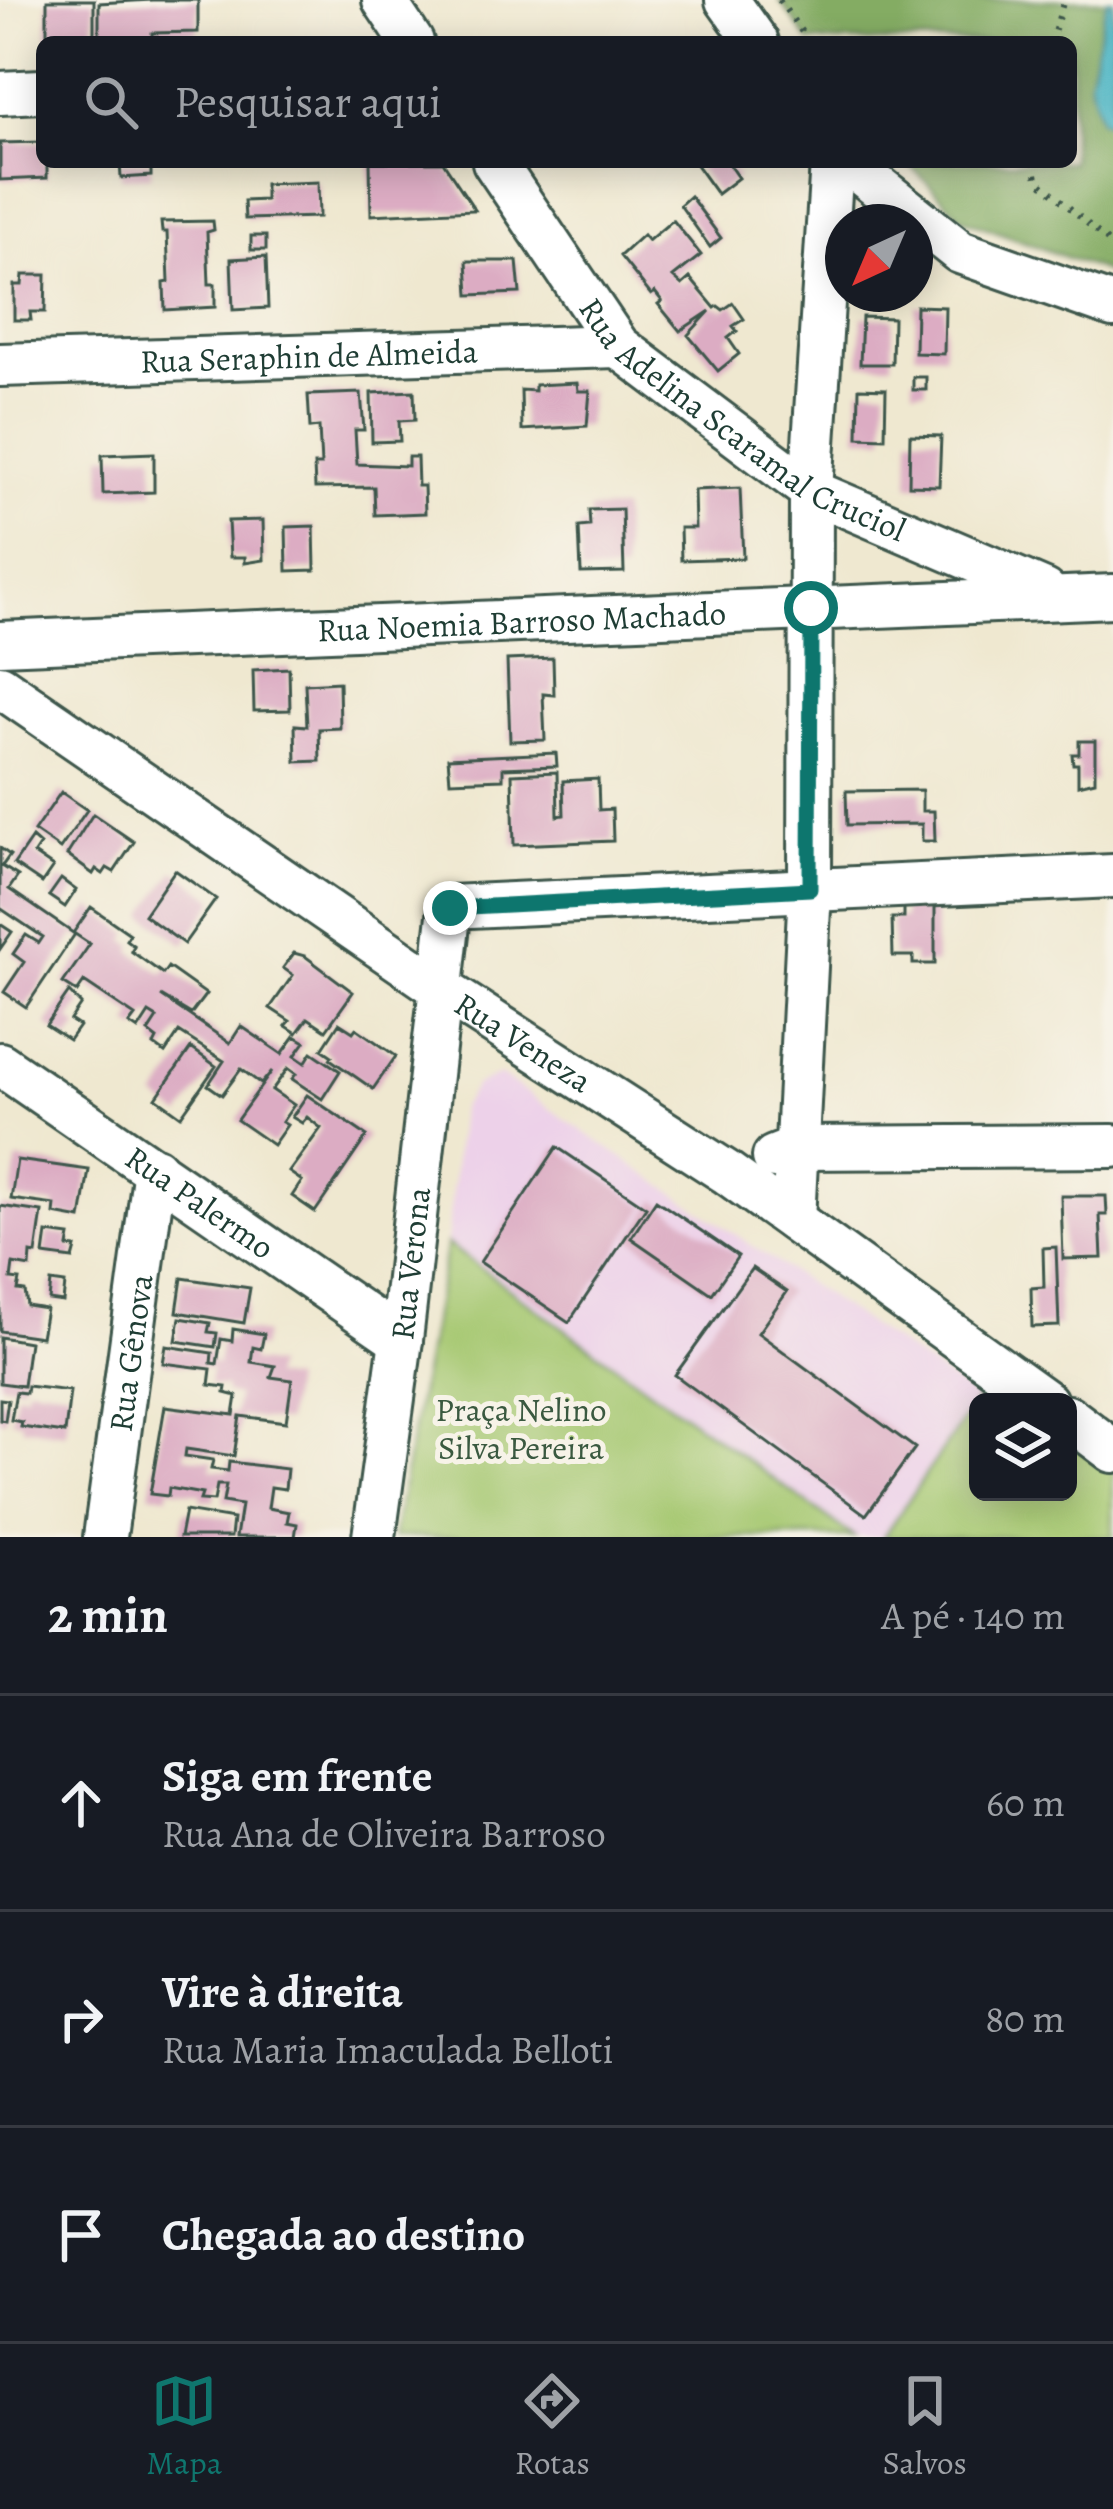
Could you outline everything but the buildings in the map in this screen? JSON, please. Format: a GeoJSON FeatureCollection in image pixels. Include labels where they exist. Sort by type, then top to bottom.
{"type":"FeatureCollection","features":[{"type":"Feature","properties":{"kind":"street"},"geometry":{"type":"LineString","coordinates":[[384,0],[408,36]]}},
{"type":"Feature","properties":{"kind":"street"},"geometry":{"type":"LineString","coordinates":[[727,0],[753,36]]}},
{"type":"Feature","properties":{"kind":"street"},"geometry":{"type":"LineString","coordinates":[[0,93],[36,91]]}},
{"type":"Feature","properties":{"kind":"street","name":"Rua Adelina Scaramal Cruciol"},"geometry":{"type":"LineString","coordinates":[[498,168],[618,346],[811,491],[1058,597]]}},
{"type":"Feature","properties":{"kind":"street"},"geometry":{"type":"LineString","coordinates":[[793,1220],[810,889],[811,491],[832,168]]}},
{"type":"Feature","properties":{"kind":"street"},"geometry":{"type":"LineString","coordinates":[[855,168],[959,252],[1113,306]]}},
{"type":"Feature","properties":{"kind":"street","name":"Rua Seraphin de Almeida"},"geometry":{"type":"LineString","coordinates":[[0,365],[618,346]]}},
{"type":"Feature","properties":{"kind":"street","name":"Rua Noemia Barroso Machado"},"geometry":{"type":"LineString","coordinates":[[0,643],[1113,596]]}},
{"type":"Feature","properties":{"kind":"street","name":"Rua Veneza"},"geometry":{"type":"LineString","coordinates":[[0,686],[440,988],[726,1172],[1033,1393]]}},
{"type":"Feature","properties":{"kind":"street"},"geometry":{"type":"LineString","coordinates":[[810,889],[1113,876]]}},
{"type":"Feature","properties":{"kind":"street","name":"Rua Verona"},"geometry":{"type":"LineString","coordinates":[[374,1537],[450,908],[810,889]]}},
{"type":"Feature","properties":{"kind":"street","name":"Rua Palermo"},"geometry":{"type":"LineString","coordinates":[[0,1064],[401,1340]]}},
{"type":"Feature","properties":{"kind":"street"},"geometry":{"type":"LineString","coordinates":[[726,1172],[797,1148],[1113,1146]]}},
{"type":"Feature","properties":{"kind":"street","name":"Rua Gênova"},"geometry":{"type":"LineString","coordinates":[[105,1537],[155,1169]]}},
{"type":"Feature","properties":{"kind":"path"},"geometry":{"type":"LineString","coordinates":[[778,0],[805,36]]}},
{"type":"Feature","properties":{"kind":"path"},"geometry":{"type":"LineString","coordinates":[[1053,36],[1064,0]]}},
{"type":"Feature","properties":{"kind":"path"},"geometry":{"type":"LineString","coordinates":[[1035,168],[1037,179],[1113,246]]}},
{"type":"Feature","properties":{"kind":"shaded area"},"geometry":{"type":"Polygon","coordinates":[[[500,1075],[970,1393],[969,1416],[884,1537],[854,1537],[447,1244],[460,1108],[476,1085],[500,1075]]]}},
{"type":"Feature","properties":{"kind":"green space"},"geometry":{"type":"Polygon","coordinates":[[[779,0],[1113,0],[1113,275],[963,219],[913,168],[1077,168],[1077,36],[805,36],[779,0]]]}},
{"type":"Feature","properties":{"kind":"green space","name":"Praça Nelino Silva Pereira"},"geometry":{"type":"Polygon","coordinates":[[[447,1244],[854,1537],[393,1537],[447,1244]]]}},
{"type":"Feature","properties":{"kind":"green space"},"geometry":{"type":"Polygon","coordinates":[[[999,1368],[1031,1393],[982,1393],[999,1368]]]}},
{"type":"Feature","properties":{"kind":"green space"},"geometry":{"type":"Polygon","coordinates":[[[969,1412],[969,1501],[1077,1501],[1077,1428],[1113,1456],[1113,1537],[883,1537],[969,1412]]]}},
{"type":"Feature","properties":{"kind":"water"},"geometry":{"type":"Polygon","coordinates":[[[1107,0],[1113,0],[1113,124],[1100,120],[1089,80],[1107,0]]]}},
{"type":"Feature","properties":{"kind":"route"},"geometry":{"type":"LineString","coordinates":[[450,908],[810,889],[811,608]]}}]}
